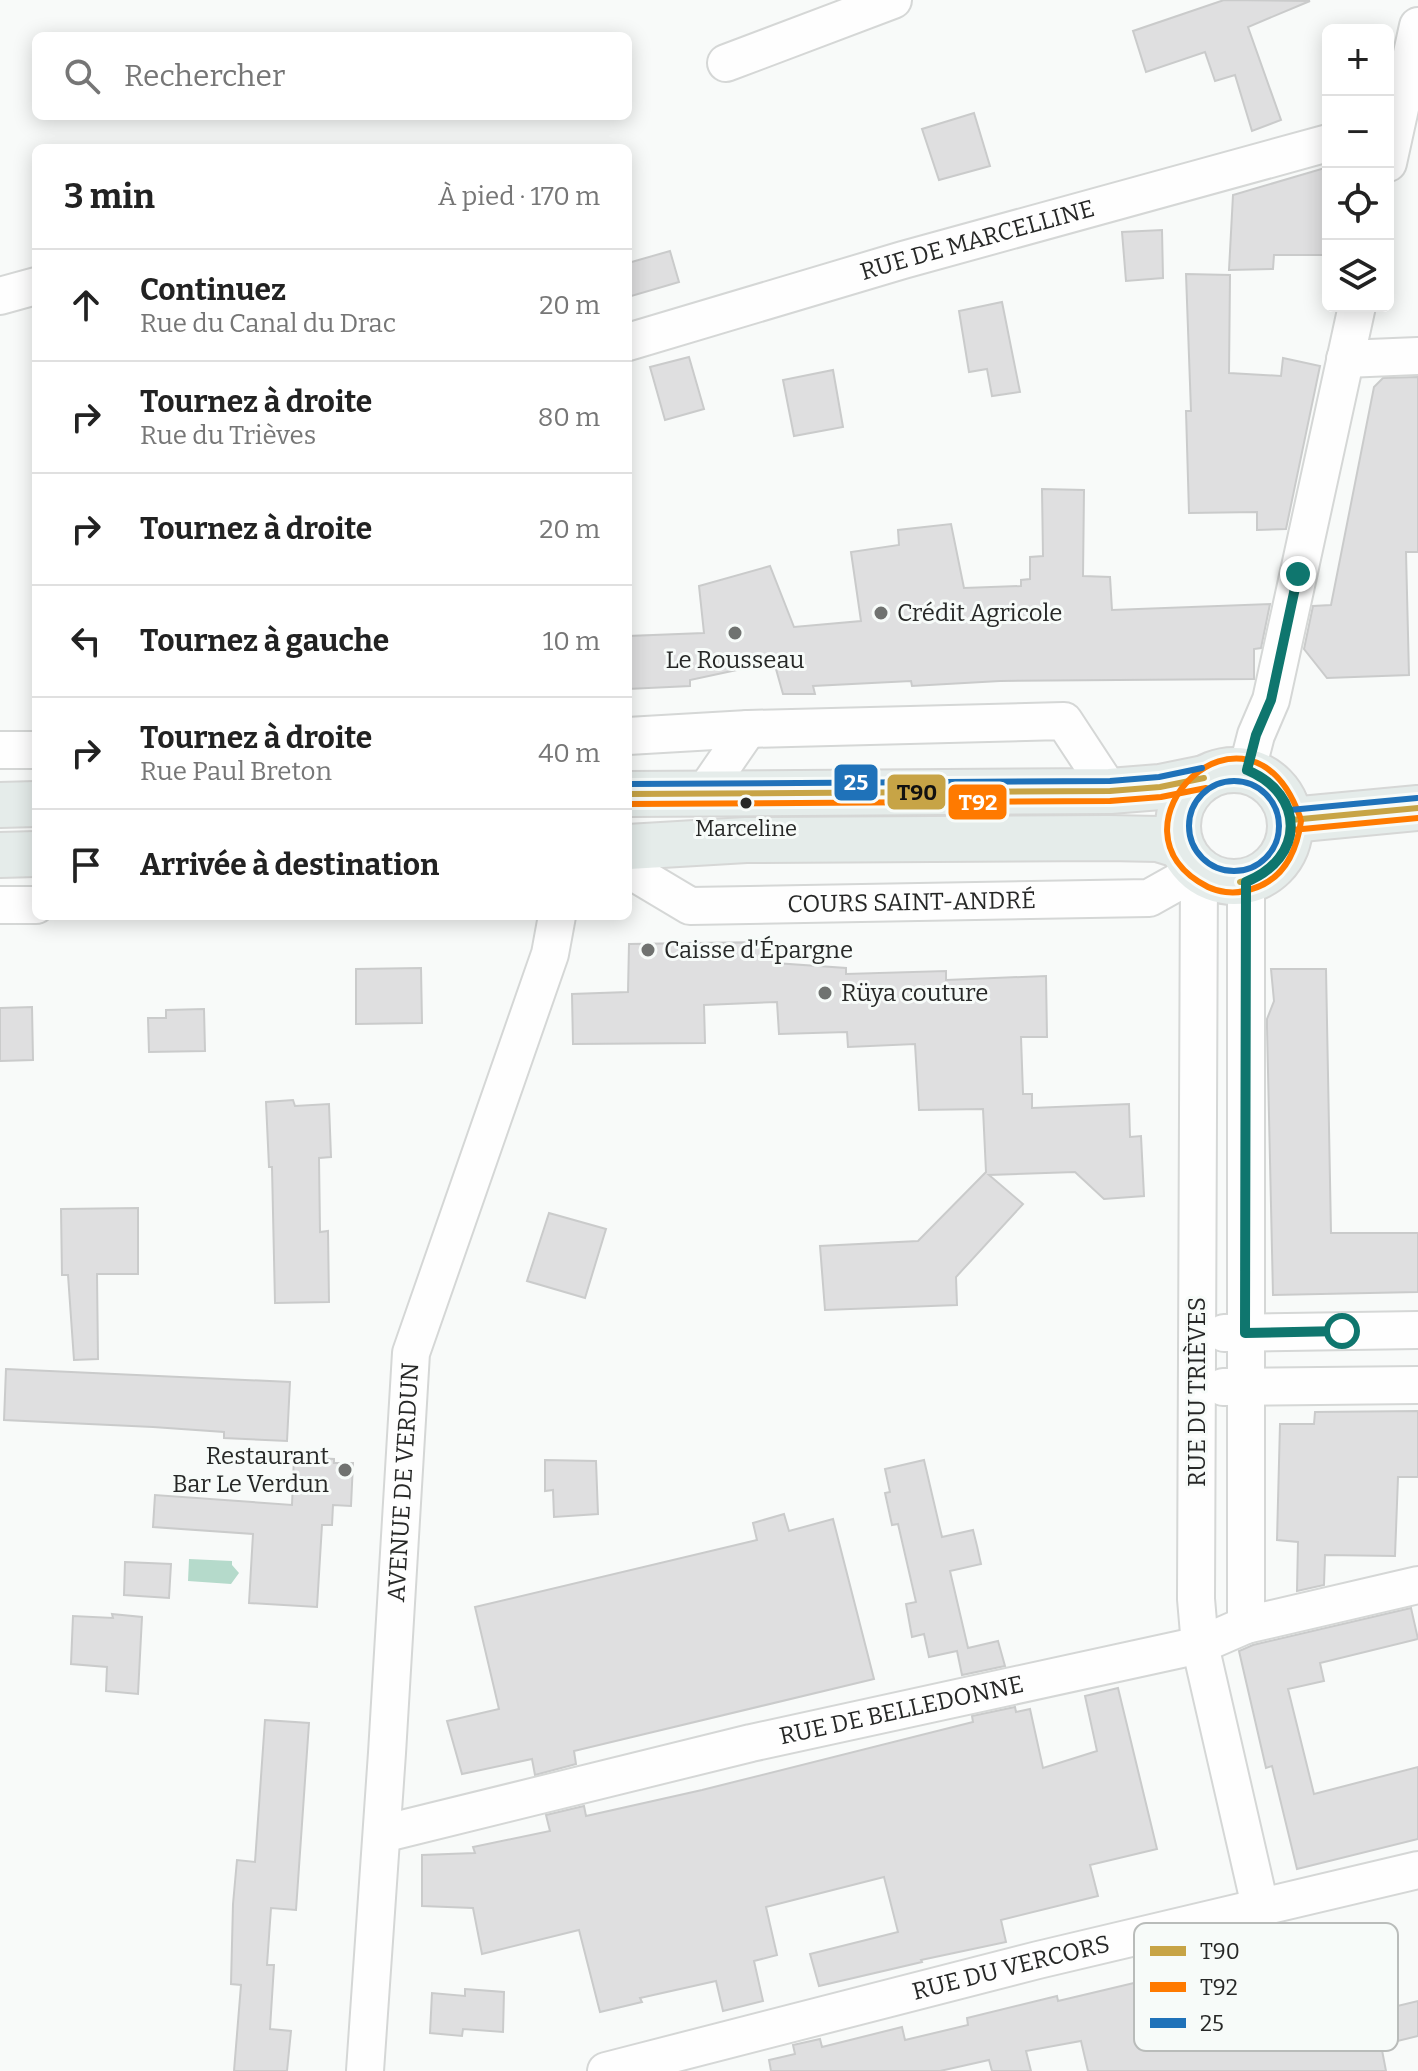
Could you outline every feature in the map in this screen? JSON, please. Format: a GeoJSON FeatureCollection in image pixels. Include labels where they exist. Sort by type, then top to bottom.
{"type":"FeatureCollection","features":[{"type":"Feature","properties":{"kind":"main road"},"geometry":{"type":"LineString","coordinates":[[632,794],[1110,791],[1160,787],[1204,778],[1224,770],[1247,770],[1263,777],[1276,788],[1286,803],[1291,820],[1289,840],[1280,859],[1265,874],[1246,882],[1221,881],[1158,839],[746,840],[632,847]]}},
{"type":"Feature","properties":{"kind":"main road"},"geometry":{"type":"LineString","coordinates":[[1190,858],[1177,827],[1189,791],[1204,778]]}},
{"type":"Feature","properties":{"kind":"main road"},"geometry":{"type":"LineString","coordinates":[[0,805],[32,804]]}},
{"type":"Feature","properties":{"kind":"main road"},"geometry":{"type":"LineString","coordinates":[[1291,820],[1418,808]]}},
{"type":"Feature","properties":{"kind":"main road"},"geometry":{"type":"LineString","coordinates":[[0,855],[32,854]]}},
{"type":"Feature","properties":{"kind":"street"},"geometry":{"type":"LineString","coordinates":[[726,63],[893,0]]}},
{"type":"Feature","properties":{"kind":"street"},"geometry":{"type":"LineString","coordinates":[[1394,145],[1401,123],[1418,26]]}},
{"type":"Feature","properties":{"kind":"street","name":"RUE DE MARCELLINE"},"geometry":{"type":"LineString","coordinates":[[632,341],[903,260],[1322,145]]}},
{"type":"Feature","properties":{"kind":"street"},"geometry":{"type":"LineString","coordinates":[[0,296],[32,287]]}},
{"type":"Feature","properties":{"kind":"street"},"geometry":{"type":"LineString","coordinates":[[1247,770],[1256,735],[1271,700],[1356,312]]}},
{"type":"Feature","properties":{"kind":"street"},"geometry":{"type":"LineString","coordinates":[[1345,359],[1418,356]]}},
{"type":"Feature","properties":{"kind":"street"},"geometry":{"type":"LineString","coordinates":[[632,736],[748,729],[1064,721],[1110,791]]}},
{"type":"Feature","properties":{"kind":"street"},"geometry":{"type":"LineString","coordinates":[[704,793],[748,729]]}},
{"type":"Feature","properties":{"kind":"street","name":"COURS SAINT-ANDRÉ"},"geometry":{"type":"LineString","coordinates":[[632,871],[690,906],[1149,898],[1190,858]]}},
{"type":"Feature","properties":{"kind":"street","name":"RUE DU TRIÈVES"},"geometry":{"type":"LineString","coordinates":[[1190,858],[1198,1388],[1196,1599],[1200,1645],[1260,1906]]}},
{"type":"Feature","properties":{"kind":"street","name":"RUE DU TRIÈVES"},"geometry":{"type":"LineString","coordinates":[[1246,882],[1246,1625]]}},
{"type":"Feature","properties":{"kind":"street"},"geometry":{"type":"LineString","coordinates":[[0,905],[32,905]]}},
{"type":"Feature","properties":{"kind":"street","name":"AVENUE DE VERDUN"},"geometry":{"type":"LineString","coordinates":[[365,2071],[411,1353],[550,954],[556,920]]}},
{"type":"Feature","properties":{"kind":"street"},"geometry":{"type":"LineString","coordinates":[[1197,1334],[1418,1330]]}},
{"type":"Feature","properties":{"kind":"street"},"geometry":{"type":"LineString","coordinates":[[1198,1388],[1418,1385]]}},
{"type":"Feature","properties":{"kind":"street","name":"RUE DE BELLEDONNE"},"geometry":{"type":"LineString","coordinates":[[382,1834],[751,1743],[1200,1645],[1246,1625],[1418,1585]]}},
{"type":"Feature","properties":{"kind":"street","name":"RUE DU VERCORS"},"geometry":{"type":"LineString","coordinates":[[1190,1923],[1418,1870]]}},
{"type":"Feature","properties":{"kind":"street","name":"RUE DU VERCORS"},"geometry":{"type":"LineString","coordinates":[[606,2071],[1134,1937]]}},
{"type":"Feature","properties":{"kind":"shaded area"},"geometry":{"type":"Polygon","coordinates":[[[189,1559],[232,1561],[239,1573],[231,1584],[188,1581],[189,1559]]]}},
{"type":"Feature","properties":{"kind":"building"},"geometry":{"type":"Polygon","coordinates":[[[1224,0],[1310,1],[1248,27],[1281,120],[1252,131],[1235,75],[1215,81],[1205,52],[1146,72],[1133,31],[1224,0]]]}},
{"type":"Feature","properties":{"kind":"building"},"geometry":{"type":"Polygon","coordinates":[[[974,113],[990,166],[939,180],[922,129],[974,113]]]}},
{"type":"Feature","properties":{"kind":"building"},"geometry":{"type":"Polygon","coordinates":[[[1322,169],[1322,255],[1274,255],[1273,269],[1229,270],[1233,195],[1322,169]]]}},
{"type":"Feature","properties":{"kind":"building"},"geometry":{"type":"Polygon","coordinates":[[[1162,230],[1163,278],[1126,281],[1122,232],[1162,230]]]}},
{"type":"Feature","properties":{"kind":"building"},"geometry":{"type":"Polygon","coordinates":[[[670,251],[679,282],[632,296],[632,262],[670,251]]]}},
{"type":"Feature","properties":{"kind":"building"},"geometry":{"type":"Polygon","coordinates":[[[1186,274],[1230,275],[1229,373],[1281,376],[1283,358],[1320,366],[1286,529],[1257,530],[1257,512],[1189,513],[1186,411],[1191,411],[1186,274]]]}},
{"type":"Feature","properties":{"kind":"building"},"geometry":{"type":"Polygon","coordinates":[[[1002,302],[1020,392],[992,396],[987,369],[969,372],[959,311],[1002,302]]]}},
{"type":"Feature","properties":{"kind":"building"},"geometry":{"type":"Polygon","coordinates":[[[689,357],[704,409],[665,420],[650,367],[689,357]]]}},
{"type":"Feature","properties":{"kind":"building"},"geometry":{"type":"Polygon","coordinates":[[[833,370],[843,427],[794,436],[783,380],[833,370]]]}},
{"type":"Feature","properties":{"kind":"building"},"geometry":{"type":"Polygon","coordinates":[[[1418,377],[1418,552],[1406,552],[1409,675],[1327,678],[1304,649],[1313,606],[1331,605],[1374,387],[1383,378],[1418,377]]]}},
{"type":"Feature","properties":{"kind":"building"},"geometry":{"type":"Polygon","coordinates":[[[1042,489],[1084,490],[1083,576],[1110,577],[1112,610],[1270,604],[1261,648],[1254,649],[1254,679],[1000,681],[912,686],[911,681],[813,686],[815,694],[783,694],[774,662],[690,680],[690,686],[632,689],[632,636],[704,633],[699,586],[770,566],[794,627],[861,621],[851,552],[899,545],[898,530],[951,524],[964,588],[1021,586],[1021,580],[1030,579],[1030,557],[1043,556],[1042,489]]]}},
{"type":"Feature","properties":{"kind":"building"},"geometry":{"type":"Polygon","coordinates":[[[773,942],[775,963],[846,968],[846,974],[946,971],[946,980],[1046,976],[1047,1037],[1021,1037],[1023,1094],[1032,1094],[1032,1108],[1129,1104],[1130,1137],[1141,1136],[1144,1196],[1104,1199],[1075,1172],[989,1175],[1023,1204],[956,1277],[957,1305],[825,1310],[820,1246],[918,1241],[986,1172],[983,1109],[919,1110],[915,1044],[848,1047],[847,1032],[779,1034],[777,1002],[704,1005],[705,1043],[573,1044],[572,994],[628,992],[629,944],[773,942]]]}},
{"type":"Feature","properties":{"kind":"building"},"geometry":{"type":"Polygon","coordinates":[[[421,968],[422,1023],[356,1024],[356,969],[421,968]]]}},
{"type":"Feature","properties":{"kind":"building"},"geometry":{"type":"Polygon","coordinates":[[[1271,969],[1326,969],[1331,1233],[1418,1233],[1418,1292],[1273,1295],[1267,1027],[1274,1001],[1271,969]]]}},
{"type":"Feature","properties":{"kind":"building"},"geometry":{"type":"Polygon","coordinates":[[[32,1007],[33,1060],[0,1061],[0,1008],[32,1007]]]}},
{"type":"Feature","properties":{"kind":"building"},"geometry":{"type":"Polygon","coordinates":[[[204,1009],[205,1051],[149,1052],[148,1018],[166,1018],[166,1010],[204,1009]]]}},
{"type":"Feature","properties":{"kind":"building"},"geometry":{"type":"Polygon","coordinates":[[[293,1100],[295,1106],[329,1104],[331,1157],[319,1158],[320,1232],[328,1231],[329,1302],[275,1303],[272,1167],[269,1167],[266,1102],[293,1100]]]}},
{"type":"Feature","properties":{"kind":"building"},"geometry":{"type":"Polygon","coordinates":[[[138,1208],[138,1274],[97,1274],[98,1359],[74,1360],[68,1275],[62,1275],[61,1209],[138,1208]]]}},
{"type":"Feature","properties":{"kind":"building"},"geometry":{"type":"Polygon","coordinates":[[[549,1213],[606,1229],[585,1298],[527,1281],[549,1213]]]}},
{"type":"Feature","properties":{"kind":"building"},"geometry":{"type":"Polygon","coordinates":[[[6,1369],[290,1382],[287,1441],[224,1438],[224,1432],[4,1420],[6,1369]]]}},
{"type":"Feature","properties":{"kind":"building"},"geometry":{"type":"Polygon","coordinates":[[[1418,1411],[1418,1477],[1398,1477],[1395,1556],[1325,1555],[1324,1585],[1297,1591],[1298,1542],[1277,1540],[1280,1424],[1314,1424],[1315,1412],[1418,1411]]]}},
{"type":"Feature","properties":{"kind":"building"},"geometry":{"type":"Polygon","coordinates":[[[294,1457],[353,1463],[351,1506],[333,1505],[332,1525],[322,1525],[317,1607],[249,1603],[253,1534],[153,1527],[155,1495],[292,1505],[294,1457]]]}},
{"type":"Feature","properties":{"kind":"building"},"geometry":{"type":"Polygon","coordinates":[[[545,1460],[596,1461],[598,1514],[554,1517],[553,1490],[545,1491],[545,1460]]]}},
{"type":"Feature","properties":{"kind":"building"},"geometry":{"type":"Polygon","coordinates":[[[924,1460],[942,1537],[973,1530],[977,1546],[981,1564],[950,1571],[968,1648],[998,1641],[1005,1666],[962,1675],[957,1651],[929,1657],[924,1634],[912,1637],[906,1604],[916,1602],[898,1524],[892,1525],[885,1493],[890,1492],[885,1469],[924,1460]]]}},
{"type":"Feature","properties":{"kind":"building"},"geometry":{"type":"Polygon","coordinates":[[[784,1514],[789,1531],[833,1519],[874,1679],[574,1751],[576,1764],[535,1775],[532,1759],[462,1774],[447,1721],[499,1709],[475,1607],[757,1540],[753,1523],[784,1514]]]}},
{"type":"Feature","properties":{"kind":"building"},"geometry":{"type":"Polygon","coordinates":[[[125,1562],[171,1564],[169,1598],[124,1595],[125,1562]]]}},
{"type":"Feature","properties":{"kind":"building"},"geometry":{"type":"Polygon","coordinates":[[[1411,1608],[1418,1639],[1320,1663],[1324,1681],[1288,1689],[1314,1794],[1418,1767],[1418,1839],[1297,1869],[1272,1766],[1266,1768],[1239,1651],[1253,1645],[1411,1608]]]}},
{"type":"Feature","properties":{"kind":"building"},"geometry":{"type":"Polygon","coordinates":[[[112,1614],[142,1617],[138,1694],[106,1691],[107,1667],[71,1664],[73,1616],[113,1618],[112,1614]]]}},
{"type":"Feature","properties":{"kind":"building"},"geometry":{"type":"Polygon","coordinates":[[[1118,1688],[1157,1849],[1090,1865],[1098,1896],[1001,1920],[1006,1942],[819,1986],[810,1954],[898,1932],[884,1877],[766,1907],[777,1955],[754,1961],[763,2001],[723,2011],[716,1981],[640,1998],[642,2002],[600,2012],[579,1930],[482,1954],[473,1908],[422,1906],[422,1855],[475,1853],[473,1847],[550,1831],[546,1815],[584,1806],[586,1816],[702,1790],[973,1722],[972,1716],[1015,1707],[1016,1712],[1030,1709],[1043,1768],[1097,1751],[1085,1696],[1118,1688]]]}},
{"type":"Feature","properties":{"kind":"building"},"geometry":{"type":"Polygon","coordinates":[[[265,1720],[309,1723],[296,1910],[271,1908],[267,1965],[274,1965],[270,2029],[291,2031],[287,2071],[234,2071],[241,1985],[231,1984],[233,1904],[237,1860],[255,1862],[265,1720]]]}},
{"type":"Feature","properties":{"kind":"building"},"geometry":{"type":"Polygon","coordinates":[[[1134,1983],[1134,2051],[1382,2051],[1386,2071],[1088,2071],[1081,2041],[1026,2051],[1031,2071],[992,2071],[989,2060],[940,2071],[771,2071],[769,2060],[795,2054],[793,2045],[820,2039],[822,2047],[902,2027],[905,2040],[968,2025],[967,2018],[1057,1996],[1058,2001],[1134,1983]]]}},
{"type":"Feature","properties":{"kind":"building"},"geometry":{"type":"Polygon","coordinates":[[[465,1989],[504,1992],[503,2032],[463,2029],[462,2036],[430,2033],[432,1993],[465,1996],[465,1989]]]}},
{"type":"Feature","properties":{"kind":"building"},"geometry":{"type":"Polygon","coordinates":[[[1418,2001],[1418,2036],[1398,2041],[1398,2006],[1418,2001]]]}},
{"type":"Feature","properties":{"kind":"transit line","name":"T92"},"geometry":{"type":"LineString","coordinates":[[1300,817],[1277,777],[1248,760],[1218,761],[1192,777],[1174,802],[1167,832],[1177,862],[1208,887],[1235,892],[1257,887],[1277,875],[1291,857],[1301,821]]}},
{"type":"Feature","properties":{"kind":"transit line","name":"25"},"geometry":{"type":"LineString","coordinates":[[632,784],[1110,781],[1159,777],[1202,768]]}},
{"type":"Feature","properties":{"kind":"transit line","name":"T90"},"geometry":{"type":"LineString","coordinates":[[632,794],[1110,791],[1160,787],[1204,778]]}},
{"type":"Feature","properties":{"kind":"transit line","name":"25"},"geometry":{"type":"LineString","coordinates":[[1234,781],[1251,784],[1266,794],[1276,809],[1279,826],[1276,843],[1266,858],[1251,868],[1234,871],[1217,868],[1202,858],[1192,843],[1189,826],[1192,809],[1202,794],[1217,784],[1234,781]]}},
{"type":"Feature","properties":{"kind":"transit line","name":"T92"},"geometry":{"type":"LineString","coordinates":[[632,804],[1110,801],[1161,797],[1206,788]]}},
{"type":"Feature","properties":{"kind":"transit line","name":"25"},"geometry":{"type":"LineString","coordinates":[[1290,810],[1417,798]]}},
{"type":"Feature","properties":{"kind":"transit line","name":"T90"},"geometry":{"type":"LineString","coordinates":[[1291,820],[1418,808]]}},
{"type":"Feature","properties":{"kind":"transit line","name":"T92"},"geometry":{"type":"LineString","coordinates":[[1292,830],[1418,818]]}},
{"type":"Feature","properties":{"kind":"transit line","name":"T90"},"geometry":{"type":"LineString","coordinates":[[1240,882],[1255,878],[1267,870],[1285,847]]}},
{"type":"Feature","properties":{"kind":"place","name":"Crédit Agricole"},"geometry":{"type":"Point","coordinates":[881,613]}},
{"type":"Feature","properties":{"kind":"place","name":"Le Rousseau"},"geometry":{"type":"Point","coordinates":[735,633]}},
{"type":"Feature","properties":{"kind":"place","name":"Marceline"},"geometry":{"type":"Point","coordinates":[746,803]}},
{"type":"Feature","properties":{"kind":"place","name":"Caisse d'Épargne"},"geometry":{"type":"Point","coordinates":[648,950]}},
{"type":"Feature","properties":{"kind":"place","name":"Rüya couture"},"geometry":{"type":"Point","coordinates":[825,993]}},
{"type":"Feature","properties":{"kind":"place","name":"Restaurant Bar Le Verdun"},"geometry":{"type":"Point","coordinates":[345,1470]}},
{"type":"Feature","properties":{"kind":"route"},"geometry":{"type":"LineString","coordinates":[[1298,574],[1271,700],[1256,735],[1247,770],[1263,777],[1276,788],[1286,803],[1291,820],[1289,840],[1280,859],[1265,874],[1246,882],[1245,1333],[1342,1331]]}}]}
